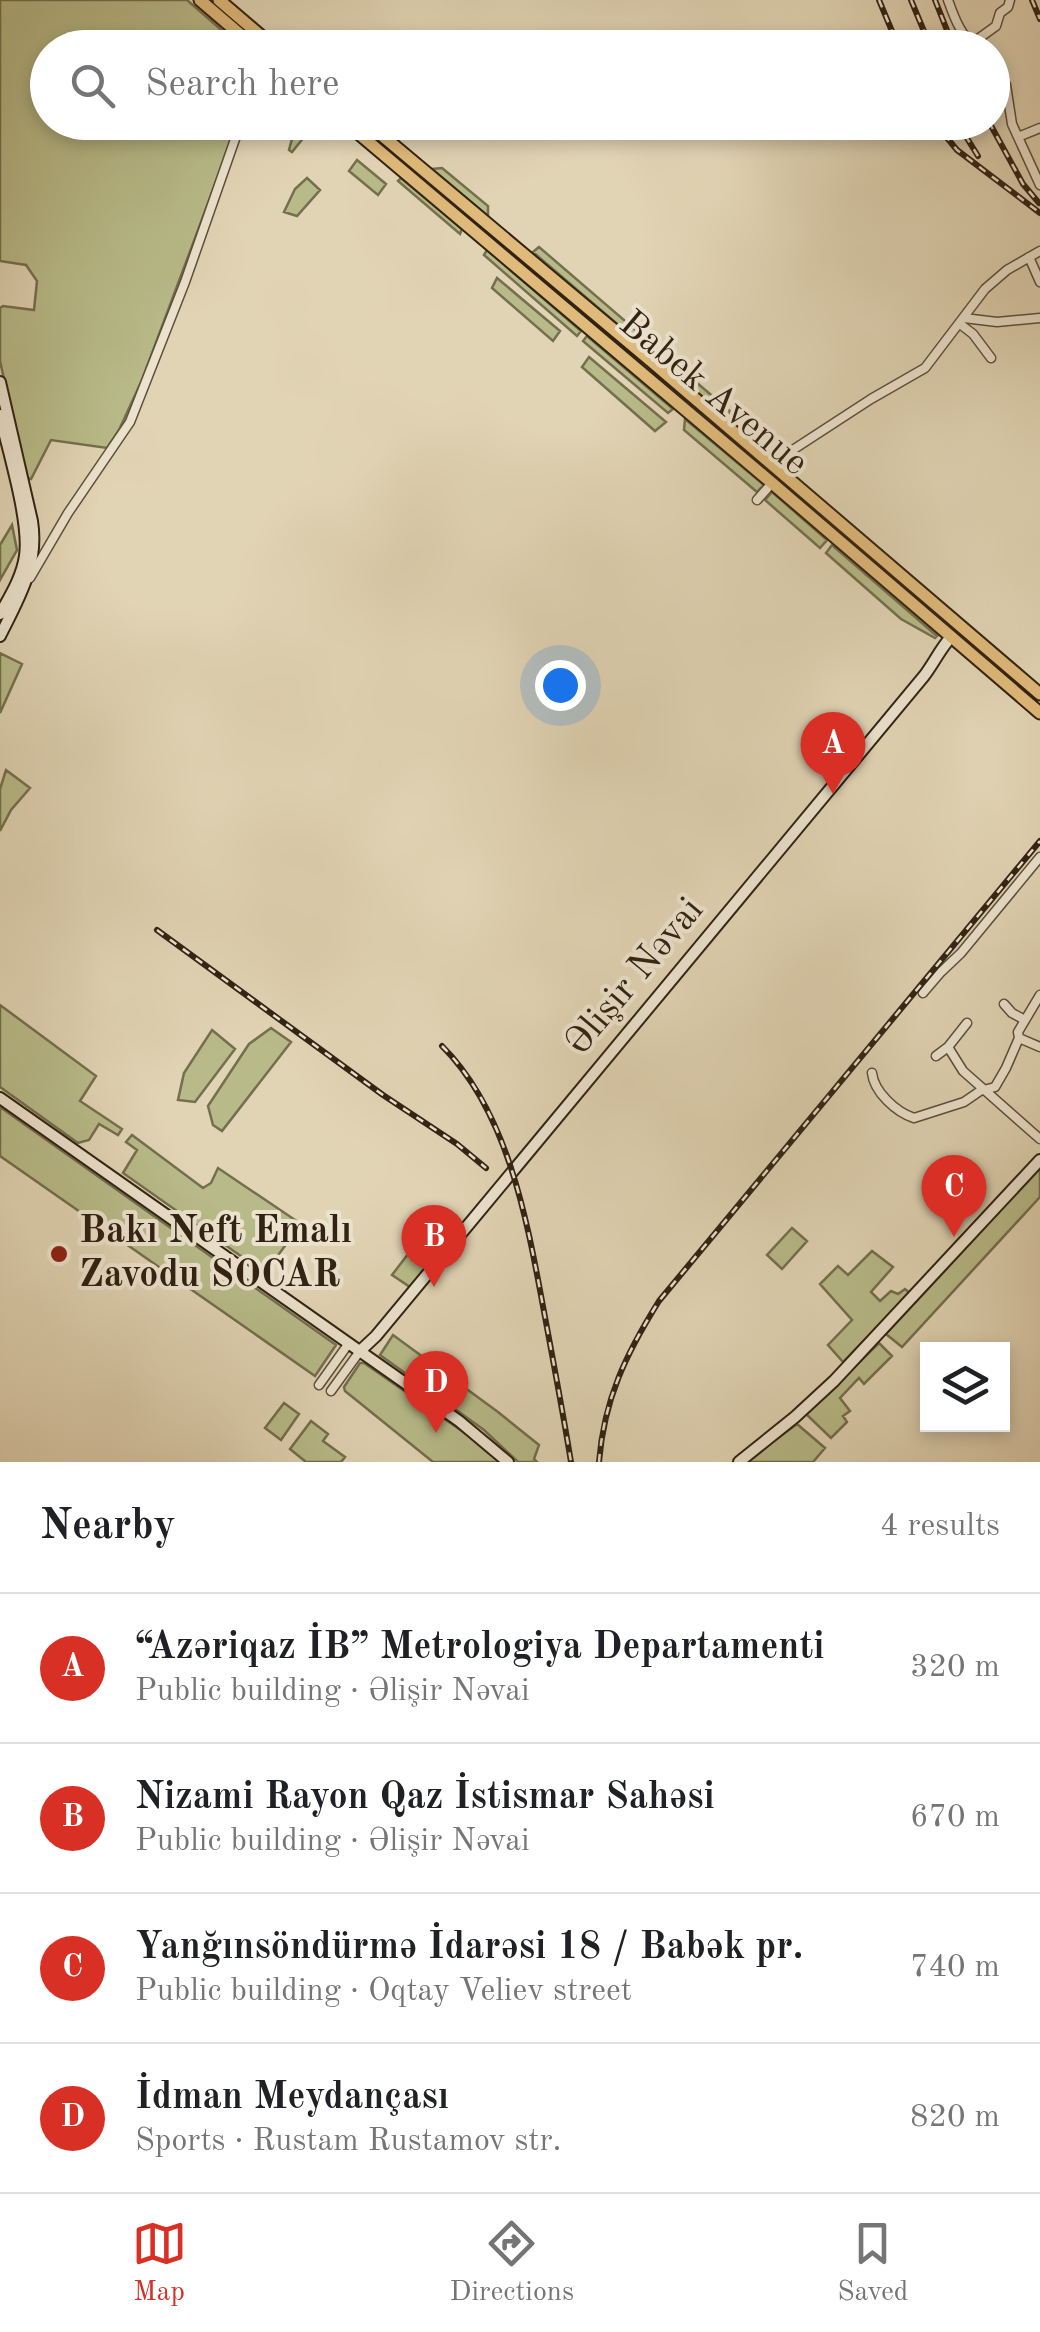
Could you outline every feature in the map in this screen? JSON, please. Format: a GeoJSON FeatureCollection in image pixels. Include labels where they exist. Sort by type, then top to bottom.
{"type":"FeatureCollection","features":[{"type":"Feature","properties":{"kind":"main road"},"geometry":{"type":"LineString","coordinates":[[200,0],[236,30]]}},
{"type":"Feature","properties":{"kind":"main road"},"geometry":{"type":"LineString","coordinates":[[219,0],[253,30]]}},
{"type":"Feature","properties":{"kind":"main road","name":"Babek Avenue"},"geometry":{"type":"LineString","coordinates":[[366,140],[1040,713]]}},
{"type":"Feature","properties":{"kind":"main road","name":"Babek Avenue"},"geometry":{"type":"LineString","coordinates":[[388,140],[1040,694]]}},
{"type":"Feature","properties":{"kind":"main road"},"geometry":{"type":"LineString","coordinates":[[470,227],[550,291],[557,292],[558,287],[524,254]]}},
{"type":"Feature","properties":{"kind":"main road"},"geometry":{"type":"LineString","coordinates":[[603,340],[573,310],[574,305],[582,307],[651,361]]}},
{"type":"Feature","properties":{"kind":"street"},"geometry":{"type":"LineString","coordinates":[[948,0],[960,30]]}},
{"type":"Feature","properties":{"kind":"street"},"geometry":{"type":"LineString","coordinates":[[992,30],[1010,0]]}},
{"type":"Feature","properties":{"kind":"street"},"geometry":{"type":"LineString","coordinates":[[222,18],[232,30]]}},
{"type":"Feature","properties":{"kind":"street"},"geometry":{"type":"LineString","coordinates":[[1010,111],[1040,185]]}},
{"type":"Feature","properties":{"kind":"street"},"geometry":{"type":"LineString","coordinates":[[1018,137],[1040,128]]}},
{"type":"Feature","properties":{"kind":"street"},"geometry":{"type":"LineString","coordinates":[[0,636],[49,544],[130,422],[236,140]]}},
{"type":"Feature","properties":{"kind":"street"},"geometry":{"type":"LineString","coordinates":[[774,466],[870,400],[926,368],[985,289],[1040,251]]}},
{"type":"Feature","properties":{"kind":"street"},"geometry":{"type":"LineString","coordinates":[[1029,257],[1040,282]]}},
{"type":"Feature","properties":{"kind":"street"},"geometry":{"type":"LineString","coordinates":[[962,321],[1040,318]]}},
{"type":"Feature","properties":{"kind":"street"},"geometry":{"type":"LineString","coordinates":[[962,321],[990,358]]}},
{"type":"Feature","properties":{"kind":"street"},"geometry":{"type":"LineString","coordinates":[[0,382],[35,542],[22,593]]}},
{"type":"Feature","properties":{"kind":"street"},"geometry":{"type":"LineString","coordinates":[[0,415],[26,545],[22,568],[0,614]]}},
{"type":"Feature","properties":{"kind":"street"},"geometry":{"type":"LineString","coordinates":[[758,500],[772,483]]}},
{"type":"Feature","properties":{"kind":"street"},"geometry":{"type":"LineString","coordinates":[[35,542],[40,546],[49,544]]}},
{"type":"Feature","properties":{"kind":"street"},"geometry":{"type":"LineString","coordinates":[[22,568],[49,544]]}},
{"type":"Feature","properties":{"kind":"street","name":"Əlişir Nəvai"},"geometry":{"type":"LineString","coordinates":[[360,1351],[914,688],[952,636]]}},
{"type":"Feature","properties":{"kind":"street"},"geometry":{"type":"LineString","coordinates":[[924,994],[1040,857]]}},
{"type":"Feature","properties":{"kind":"street"},"geometry":{"type":"LineString","coordinates":[[872,1072],[876,1087],[914,1118],[991,1090],[998,1084],[1019,1038],[1018,1032],[1040,995]]}},
{"type":"Feature","properties":{"kind":"street"},"geometry":{"type":"LineString","coordinates":[[1004,1004],[1025,1020]]}},
{"type":"Feature","properties":{"kind":"street"},"geometry":{"type":"LineString","coordinates":[[936,1056],[967,1024]]}},
{"type":"Feature","properties":{"kind":"street"},"geometry":{"type":"LineString","coordinates":[[1019,1038],[1040,1047]]}},
{"type":"Feature","properties":{"kind":"street"},"geometry":{"type":"LineString","coordinates":[[948,1047],[960,1067],[1040,1139]]}},
{"type":"Feature","properties":{"kind":"street"},"geometry":{"type":"LineString","coordinates":[[0,1098],[467,1427],[508,1462]]}},
{"type":"Feature","properties":{"kind":"street"},"geometry":{"type":"LineString","coordinates":[[739,1462],[834,1381],[1040,1160]]}},
{"type":"Feature","properties":{"kind":"street"},"geometry":{"type":"LineString","coordinates":[[319,1385],[349,1343]]}},
{"type":"Feature","properties":{"kind":"street"},"geometry":{"type":"LineString","coordinates":[[331,1391],[360,1351]]}},
{"type":"Feature","properties":{"kind":"green space"},"geometry":{"type":"Polygon","coordinates":[[[0,0],[187,0],[221,30],[30,30],[30,140],[232,140],[142,380],[119,430],[107,448],[51,440],[31,479],[26,478],[0,361],[0,308],[34,310],[37,281],[26,265],[0,261],[0,0]]]}},
{"type":"Feature","properties":{"kind":"green space"},"geometry":{"type":"Polygon","coordinates":[[[292,140],[302,140],[292,152],[292,140]]]}},
{"type":"Feature","properties":{"kind":"green space"},"geometry":{"type":"Polygon","coordinates":[[[357,160],[386,184],[378,195],[349,171],[357,160]]]}},
{"type":"Feature","properties":{"kind":"green space"},"geometry":{"type":"Polygon","coordinates":[[[442,168],[488,206],[488,216],[432,169],[442,168]]]}},
{"type":"Feature","properties":{"kind":"green space"},"geometry":{"type":"Polygon","coordinates":[[[307,178],[320,190],[297,216],[284,212],[295,189],[307,178]]]}},
{"type":"Feature","properties":{"kind":"green space"},"geometry":{"type":"Polygon","coordinates":[[[401,178],[462,229],[460,234],[398,181],[401,178]]]}},
{"type":"Feature","properties":{"kind":"green space"},"geometry":{"type":"Polygon","coordinates":[[[539,247],[731,412],[726,417],[533,252],[539,247]]]}},
{"type":"Feature","properties":{"kind":"green space"},"geometry":{"type":"Polygon","coordinates":[[[487,250],[581,331],[577,336],[484,255],[487,250]]]}},
{"type":"Feature","properties":{"kind":"green space"},"geometry":{"type":"Polygon","coordinates":[[[497,278],[560,331],[553,341],[492,288],[497,278]]]}},
{"type":"Feature","properties":{"kind":"green space"},"geometry":{"type":"Polygon","coordinates":[[[587,336],[673,409],[668,413],[583,341],[587,336]]]}},
{"type":"Feature","properties":{"kind":"green space"},"geometry":{"type":"Polygon","coordinates":[[[589,357],[666,422],[655,431],[582,367],[589,357]]]}},
{"type":"Feature","properties":{"kind":"green space"},"geometry":{"type":"Polygon","coordinates":[[[685,419],[764,485],[757,492],[684,430],[685,419]]]}},
{"type":"Feature","properties":{"kind":"green space"},"geometry":{"type":"Polygon","coordinates":[[[772,492],[827,540],[820,548],[765,500],[772,492]]]}},
{"type":"Feature","properties":{"kind":"green space"},"geometry":{"type":"Polygon","coordinates":[[[12,525],[17,550],[0,580],[0,545],[12,525]]]}},
{"type":"Feature","properties":{"kind":"green space"},"geometry":{"type":"Polygon","coordinates":[[[832,545],[937,636],[901,619],[826,553],[832,545]]]}},
{"type":"Feature","properties":{"kind":"green space"},"geometry":{"type":"Polygon","coordinates":[[[0,653],[22,664],[0,713],[0,653]]]}},
{"type":"Feature","properties":{"kind":"green space"},"geometry":{"type":"Polygon","coordinates":[[[6,770],[30,788],[0,831],[0,789],[6,770]]]}},
{"type":"Feature","properties":{"kind":"green space"},"geometry":{"type":"Polygon","coordinates":[[[0,1005],[96,1076],[80,1101],[122,1129],[118,1135],[99,1124],[89,1140],[78,1143],[0,1087],[0,1005]]]}},
{"type":"Feature","properties":{"kind":"green space"},"geometry":{"type":"Polygon","coordinates":[[[271,1028],[291,1042],[222,1131],[213,1125],[208,1106],[249,1044],[271,1028]]]}},
{"type":"Feature","properties":{"kind":"green space"},"geometry":{"type":"Polygon","coordinates":[[[212,1030],[235,1049],[195,1102],[178,1100],[184,1073],[212,1030]]]}},
{"type":"Feature","properties":{"kind":"green space"},"geometry":{"type":"Polygon","coordinates":[[[0,1107],[336,1345],[315,1376],[0,1156],[0,1107]]]}},
{"type":"Feature","properties":{"kind":"green space"},"geometry":{"type":"Polygon","coordinates":[[[132,1135],[203,1188],[211,1183],[218,1168],[301,1224],[265,1273],[123,1173],[137,1150],[126,1142],[132,1135]]]}},
{"type":"Feature","properties":{"kind":"green space"},"geometry":{"type":"Polygon","coordinates":[[[1040,1168],[1040,1197],[902,1347],[886,1334],[1040,1168]]]}},
{"type":"Feature","properties":{"kind":"green space"},"geometry":{"type":"Polygon","coordinates":[[[434,1220],[453,1236],[410,1287],[392,1275],[434,1220]]]}},
{"type":"Feature","properties":{"kind":"green space"},"geometry":{"type":"Polygon","coordinates":[[[792,1228],[807,1241],[782,1269],[767,1255],[792,1228]]]}},
{"type":"Feature","properties":{"kind":"green space"},"geometry":{"type":"Polygon","coordinates":[[[872,1251],[893,1267],[871,1292],[880,1301],[891,1291],[898,1294],[905,1289],[910,1293],[843,1362],[828,1345],[852,1320],[820,1284],[838,1266],[848,1275],[872,1251]]]}},
{"type":"Feature","properties":{"kind":"green space"},"geometry":{"type":"Polygon","coordinates":[[[393,1335],[539,1445],[534,1459],[537,1462],[518,1462],[484,1430],[380,1355],[393,1335]]]}},
{"type":"Feature","properties":{"kind":"green space"},"geometry":{"type":"Polygon","coordinates":[[[879,1343],[892,1356],[864,1384],[859,1378],[840,1398],[850,1411],[843,1416],[847,1422],[831,1438],[806,1414],[879,1343]]]}},
{"type":"Feature","properties":{"kind":"green space"},"geometry":{"type":"Polygon","coordinates":[[[360,1363],[501,1462],[433,1462],[345,1391],[360,1363]]]}},
{"type":"Feature","properties":{"kind":"green space"},"geometry":{"type":"Polygon","coordinates":[[[284,1403],[299,1414],[281,1440],[265,1428],[284,1403]]]}},
{"type":"Feature","properties":{"kind":"green space"},"geometry":{"type":"Polygon","coordinates":[[[311,1421],[328,1434],[323,1441],[345,1457],[341,1462],[306,1462],[290,1449],[311,1421]]]}},
{"type":"Feature","properties":{"kind":"green space"},"geometry":{"type":"Polygon","coordinates":[[[797,1424],[825,1448],[813,1462],[745,1462],[797,1424]]]}},
{"type":"Feature","properties":{"kind":"railway"},"geometry":{"type":"LineString","coordinates":[[879,0],[892,30]]}},
{"type":"Feature","properties":{"kind":"railway"},"geometry":{"type":"LineString","coordinates":[[911,0],[924,30]]}},
{"type":"Feature","properties":{"kind":"railway"},"geometry":{"type":"LineString","coordinates":[[935,0],[947,30]]}},
{"type":"Feature","properties":{"kind":"railway"},"geometry":{"type":"LineString","coordinates":[[1032,0],[1040,19]]}},
{"type":"Feature","properties":{"kind":"railway"},"geometry":{"type":"LineString","coordinates":[[949,140],[1040,213]]}},
{"type":"Feature","properties":{"kind":"railway"},"geometry":{"type":"LineString","coordinates":[[968,140],[978,156]]}},
{"type":"Feature","properties":{"kind":"railway"},"geometry":{"type":"LineString","coordinates":[[999,140],[1023,184],[1039,203]]}},
{"type":"Feature","properties":{"kind":"railway"},"geometry":{"type":"LineString","coordinates":[[599,1462],[618,1378],[659,1301],[1040,841]]}},
{"type":"Feature","properties":{"kind":"railway"},"geometry":{"type":"LineString","coordinates":[[157,930],[486,1168]]}},
{"type":"Feature","properties":{"kind":"railway"},"geometry":{"type":"LineString","coordinates":[[442,1046],[484,1104],[513,1173],[531,1246],[571,1462]]}},
{"type":"Feature","properties":{"kind":"place","name":"“Azəriqaz İB” Metrologiya Departamenti"},"geometry":{"type":"Point","coordinates":[833,794]}},
{"type":"Feature","properties":{"kind":"place","name":"Yanğınsöndürmə İdarəsi 18 / Babək pr."},"geometry":{"type":"Point","coordinates":[954,1237]}},
{"type":"Feature","properties":{"kind":"place","name":"Bakı Neft Emalı Zavodu SOCAR"},"geometry":{"type":"Point","coordinates":[59,1254]}},
{"type":"Feature","properties":{"kind":"place","name":"Nizami Rayon Qaz İstismar Sahəsi"},"geometry":{"type":"Point","coordinates":[434,1287]}},
{"type":"Feature","properties":{"kind":"place","name":"İdman Meydançası"},"geometry":{"type":"Point","coordinates":[436,1433]}}]}
